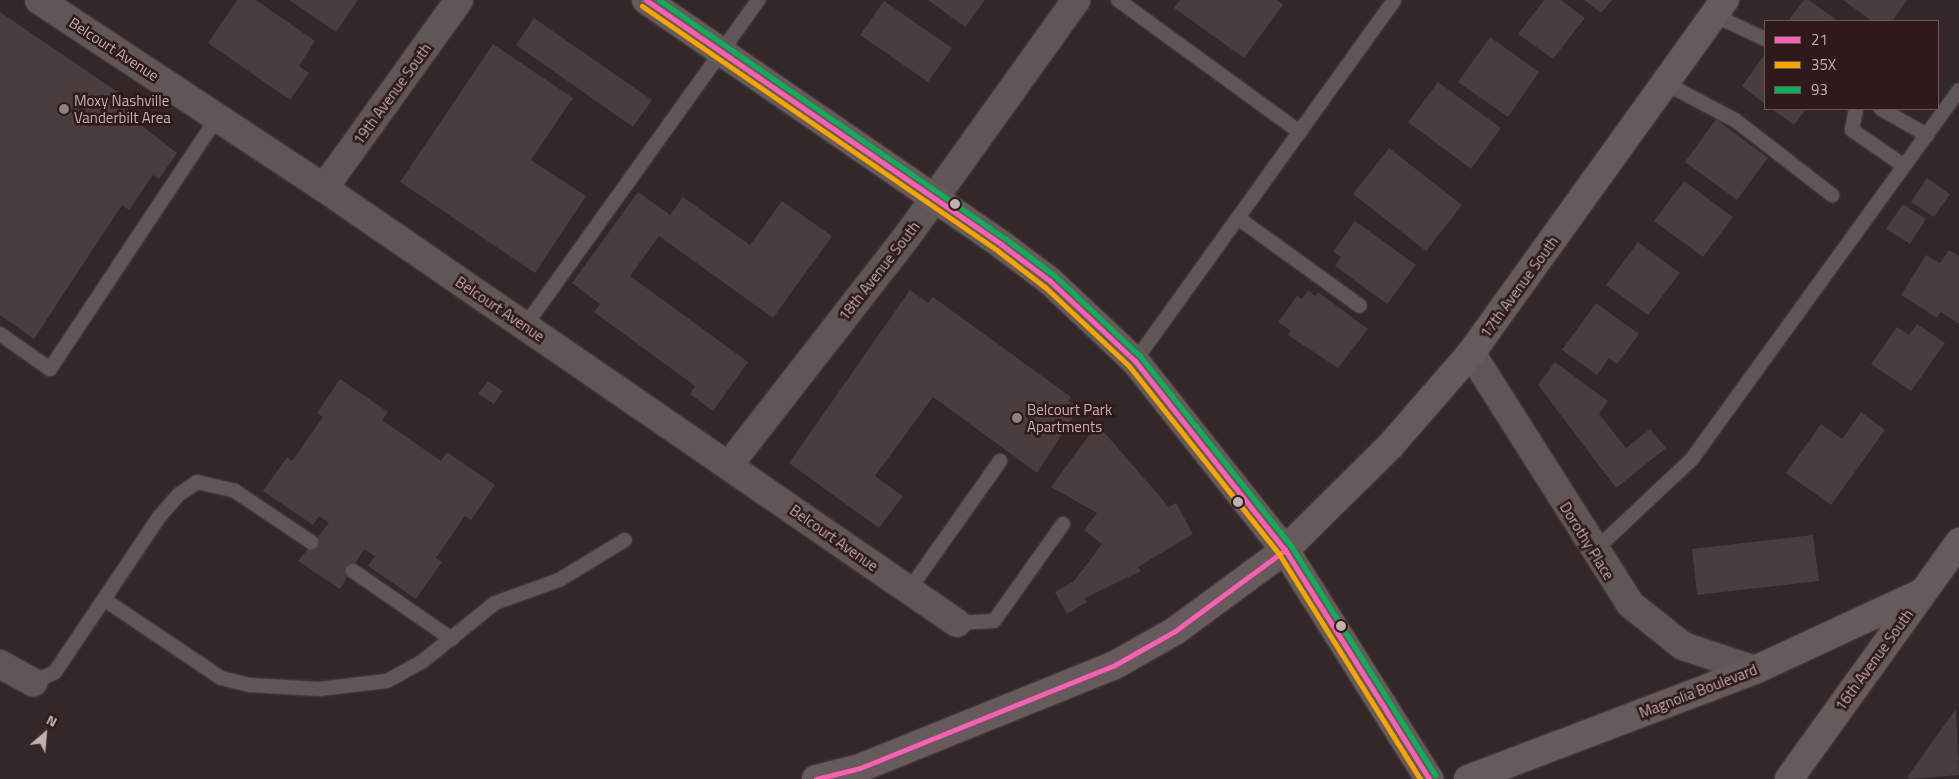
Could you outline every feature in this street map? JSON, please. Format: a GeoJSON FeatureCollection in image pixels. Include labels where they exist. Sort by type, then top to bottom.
{"type":"FeatureCollection","features":[{"type":"Feature","properties":{"kind":"main road"},"geometry":{"type":"LineString","coordinates":[[646,0],[936,197],[1050,281],[1135,361],[1285,550],[1428,779]]}},
{"type":"Feature","properties":{"kind":"main road","name":"17th Avenue South"},"geometry":{"type":"LineString","coordinates":[[1285,550],[1392,445],[1471,353],[1719,7]]}},
{"type":"Feature","properties":{"kind":"main road","name":"16th Avenue South"},"geometry":{"type":"LineString","coordinates":[[1789,779],[1959,542]]}},
{"type":"Feature","properties":{"kind":"main road"},"geometry":{"type":"LineString","coordinates":[[816,779],[860,768],[1113,666],[1176,632],[1285,550]]}},
{"type":"Feature","properties":{"kind":"main road","name":"Magnolia Boulevard"},"geometry":{"type":"LineString","coordinates":[[1468,779],[1755,670],[1923,592]]}},
{"type":"Feature","properties":{"kind":"street","name":"Belcourt Avenue"},"geometry":{"type":"LineString","coordinates":[[39,0],[324,188],[957,623]]}},
{"type":"Feature","properties":{"kind":"street","name":"19th Avenue South"},"geometry":{"type":"LineString","coordinates":[[324,188],[459,0]]}},
{"type":"Feature","properties":{"kind":"street","name":"18th Avenue South"},"geometry":{"type":"LineString","coordinates":[[729,465],[936,197],[1076,0]]}},
{"type":"Feature","properties":{"kind":"street","name":"Dorothy Place"},"geometry":{"type":"LineString","coordinates":[[1471,353],[1593,552],[1625,599],[1662,633],[1705,656],[1755,670]]}},
{"type":"Feature","properties":{"kind":"street"},"geometry":{"type":"LineString","coordinates":[[0,664],[33,682]]}},
{"type":"Feature","properties":{"kind":"lane"},"geometry":{"type":"LineString","coordinates":[[525,326],[758,0]]}},
{"type":"Feature","properties":{"kind":"lane"},"geometry":{"type":"LineString","coordinates":[[1118,0],[1300,132]]}},
{"type":"Feature","properties":{"kind":"lane"},"geometry":{"type":"LineString","coordinates":[[1135,361],[1394,0]]}},
{"type":"Feature","properties":{"kind":"lane"},"geometry":{"type":"LineString","coordinates":[[1719,7],[1764,39]]}},
{"type":"Feature","properties":{"kind":"lane"},"geometry":{"type":"LineString","coordinates":[[1665,83],[1735,120],[1832,195]]}},
{"type":"Feature","properties":{"kind":"lane"},"geometry":{"type":"LineString","coordinates":[[1593,552],[1692,459],[1959,90]]}},
{"type":"Feature","properties":{"kind":"lane"},"geometry":{"type":"LineString","coordinates":[[1856,110],[1852,130],[1904,166]]}},
{"type":"Feature","properties":{"kind":"lane"},"geometry":{"type":"LineString","coordinates":[[1883,110],[1927,135]]}},
{"type":"Feature","properties":{"kind":"lane"},"geometry":{"type":"LineString","coordinates":[[0,334],[50,369],[217,118]]}},
{"type":"Feature","properties":{"kind":"lane"},"geometry":{"type":"LineString","coordinates":[[1238,218],[1360,306]]}},
{"type":"Feature","properties":{"kind":"lane"},"geometry":{"type":"LineString","coordinates":[[909,590],[1000,461]]}},
{"type":"Feature","properties":{"kind":"lane"},"geometry":{"type":"LineString","coordinates":[[33,682],[55,672],[160,516],[178,495],[197,482],[236,491],[310,542]]}},
{"type":"Feature","properties":{"kind":"lane"},"geometry":{"type":"LineString","coordinates":[[957,623],[994,621],[1063,524]]}},
{"type":"Feature","properties":{"kind":"lane"},"geometry":{"type":"LineString","coordinates":[[105,600],[213,674],[250,685],[319,689],[387,680],[452,639],[495,602],[559,580],[624,540]]}},
{"type":"Feature","properties":{"kind":"lane"},"geometry":{"type":"LineString","coordinates":[[353,571],[452,639]]}},
{"type":"Feature","properties":{"kind":"building"},"geometry":{"type":"Polygon","coordinates":[[[237,0],[256,0],[315,41],[299,66],[309,73],[290,100],[208,43],[237,0]]]}},
{"type":"Feature","properties":{"kind":"building"},"geometry":{"type":"Polygon","coordinates":[[[289,0],[358,0],[336,32],[289,0]]]}},
{"type":"Feature","properties":{"kind":"building"},"geometry":{"type":"Polygon","coordinates":[[[928,0],[985,0],[965,27],[928,0]]]}},
{"type":"Feature","properties":{"kind":"building"},"geometry":{"type":"Polygon","coordinates":[[[1180,0],[1277,0],[1283,5],[1244,58],[1174,8],[1180,0]]]}},
{"type":"Feature","properties":{"kind":"building"},"geometry":{"type":"Polygon","coordinates":[[[1544,0],[1561,0],[1585,18],[1553,59],[1518,34],[1544,0]]]}},
{"type":"Feature","properties":{"kind":"building"},"geometry":{"type":"Polygon","coordinates":[[[1584,0],[1612,0],[1601,13],[1584,0]]]}},
{"type":"Feature","properties":{"kind":"building"},"geometry":{"type":"Polygon","coordinates":[[[1804,0],[1809,0],[1837,20],[1789,20],[1804,0]]]}},
{"type":"Feature","properties":{"kind":"building"},"geometry":{"type":"Polygon","coordinates":[[[1843,0],[1907,0],[1893,20],[1871,20],[1843,0]]]}},
{"type":"Feature","properties":{"kind":"building"},"geometry":{"type":"Polygon","coordinates":[[[884,1],[952,48],[928,82],[860,35],[884,1]]]}},
{"type":"Feature","properties":{"kind":"building"},"geometry":{"type":"Polygon","coordinates":[[[0,12],[122,95],[118,102],[139,116],[136,121],[177,153],[159,179],[153,175],[129,210],[122,205],[34,339],[0,315],[0,12]]]}},
{"type":"Feature","properties":{"kind":"building"},"geometry":{"type":"Polygon","coordinates":[[[534,18],[652,100],[633,127],[516,45],[534,18]]]}},
{"type":"Feature","properties":{"kind":"building"},"geometry":{"type":"Polygon","coordinates":[[[1490,37],[1539,72],[1508,117],[1458,82],[1490,37]]]}},
{"type":"Feature","properties":{"kind":"building"},"geometry":{"type":"Polygon","coordinates":[[[493,44],[573,98],[531,160],[586,196],[535,273],[400,182],[493,44]]]}},
{"type":"Feature","properties":{"kind":"building"},"geometry":{"type":"Polygon","coordinates":[[[1764,55],[1764,103],[1742,86],[1764,55]]]}},
{"type":"Feature","properties":{"kind":"building"},"geometry":{"type":"Polygon","coordinates":[[[1438,82],[1501,128],[1471,169],[1408,122],[1438,82]]]}},
{"type":"Feature","properties":{"kind":"building"},"geometry":{"type":"Polygon","coordinates":[[[1773,110],[1805,110],[1794,125],[1773,110]]]}},
{"type":"Feature","properties":{"kind":"building"},"geometry":{"type":"Polygon","coordinates":[[[1716,119],[1768,158],[1737,200],[1685,162],[1716,119]]]}},
{"type":"Feature","properties":{"kind":"building"},"geometry":{"type":"Polygon","coordinates":[[[1389,148],[1462,205],[1426,251],[1353,194],[1389,148]]]}},
{"type":"Feature","properties":{"kind":"building"},"geometry":{"type":"Polygon","coordinates":[[[1927,178],[1950,194],[1934,217],[1911,202],[1927,178]]]}},
{"type":"Feature","properties":{"kind":"building"},"geometry":{"type":"Polygon","coordinates":[[[1684,181],[1733,217],[1703,257],[1654,221],[1684,181]]]}},
{"type":"Feature","properties":{"kind":"building"},"geometry":{"type":"Polygon","coordinates":[[[638,192],[670,215],[683,197],[750,245],[782,201],[832,236],[773,318],[659,236],[630,276],[748,362],[713,411],[690,394],[695,386],[594,312],[600,304],[572,283],[638,192]]]}},
{"type":"Feature","properties":{"kind":"building"},"geometry":{"type":"Polygon","coordinates":[[[1903,204],[1926,219],[1910,244],[1886,229],[1903,204]]]}},
{"type":"Feature","properties":{"kind":"building"},"geometry":{"type":"Polygon","coordinates":[[[1355,221],[1416,265],[1387,304],[1335,266],[1341,257],[1333,252],[1355,221]]]}},
{"type":"Feature","properties":{"kind":"building"},"geometry":{"type":"Polygon","coordinates":[[[1638,242],[1680,273],[1648,315],[1606,285],[1638,242]]]}},
{"type":"Feature","properties":{"kind":"building"},"geometry":{"type":"Polygon","coordinates":[[[1949,250],[1959,256],[1959,324],[1941,312],[1937,318],[1901,295],[1926,255],[1940,263],[1949,250]]]}},
{"type":"Feature","properties":{"kind":"building","name":"Belcourt Park Apartments"},"geometry":{"type":"Polygon","coordinates":[[[910,290],[928,303],[933,297],[1071,397],[1068,401],[1079,408],[1037,473],[933,397],[875,476],[903,496],[879,528],[789,463],[910,290]]]}},
{"type":"Feature","properties":{"kind":"building"},"geometry":{"type":"Polygon","coordinates":[[[1308,290],[1315,296],[1318,292],[1368,329],[1338,368],[1288,335],[1291,331],[1278,322],[1297,296],[1302,299],[1308,290]]]}},
{"type":"Feature","properties":{"kind":"building"},"geometry":{"type":"Polygon","coordinates":[[[1596,303],[1639,334],[1617,364],[1609,358],[1597,375],[1562,350],[1596,303]]]}},
{"type":"Feature","properties":{"kind":"building"},"geometry":{"type":"Polygon","coordinates":[[[1917,324],[1945,343],[1911,391],[1871,364],[1897,327],[1909,335],[1917,324]]]}},
{"type":"Feature","properties":{"kind":"building"},"geometry":{"type":"Polygon","coordinates":[[[1555,362],[1608,401],[1599,414],[1626,448],[1650,429],[1666,448],[1616,488],[1538,385],[1555,362]]]}},
{"type":"Feature","properties":{"kind":"building"},"geometry":{"type":"Polygon","coordinates":[[[340,379],[388,412],[382,420],[441,461],[447,452],[495,485],[471,520],[465,516],[436,558],[442,562],[416,599],[368,566],[375,556],[364,549],[340,589],[298,561],[329,523],[319,516],[313,525],[263,491],[287,457],[292,461],[323,417],[317,413],[340,379]]]}},
{"type":"Feature","properties":{"kind":"building"},"geometry":{"type":"Polygon","coordinates":[[[488,381],[503,391],[494,404],[478,394],[488,381]]]}},
{"type":"Feature","properties":{"kind":"building"},"geometry":{"type":"Polygon","coordinates":[[[1861,412],[1885,430],[1831,505],[1786,473],[1821,424],[1842,439],[1861,412]]]}},
{"type":"Feature","properties":{"kind":"building"},"geometry":{"type":"Polygon","coordinates":[[[1097,424],[1169,507],[1176,503],[1193,534],[1138,567],[1141,571],[1085,598],[1087,602],[1067,614],[1055,592],[1074,581],[1102,544],[1084,530],[1097,513],[1051,487],[1097,424]]]}},
{"type":"Feature","properties":{"kind":"building"},"geometry":{"type":"Polygon","coordinates":[[[1813,535],[1819,581],[1697,595],[1692,549],[1813,535]]]}},
{"type":"Feature","properties":{"kind":"building"},"geometry":{"type":"Polygon","coordinates":[[[1956,709],[1959,775],[1910,779],[1907,777],[1956,709]]]}},
{"type":"Feature","properties":{"kind":"transit line","name":"21"},"geometry":{"type":"LineString","coordinates":[[646,0],[1002,245],[1050,281],[1135,361],[1285,550],[1429,779]]}},
{"type":"Feature","properties":{"kind":"transit line","name":"93"},"geometry":{"type":"LineString","coordinates":[[659,0],[1006,239],[1055,276],[1140,356],[1291,546],[1435,775]]}},
{"type":"Feature","properties":{"kind":"transit line","name":"35X"},"geometry":{"type":"LineString","coordinates":[[642,6],[998,251],[1045,287],[1129,366],[1279,554],[1420,779]]}},
{"type":"Feature","properties":{"kind":"transit line","name":"21"},"geometry":{"type":"LineString","coordinates":[[816,779],[860,768],[1113,666],[1175,631],[1285,550]]}},
{"type":"Feature","properties":{"kind":"place","name":"Moxy Nashville Vanderbilt Area"},"geometry":{"type":"Point","coordinates":[64,109]}},
{"type":"Feature","properties":{"kind":"place","name":"Belcourt Park Apartments"},"geometry":{"type":"Point","coordinates":[1017,418]}}]}
